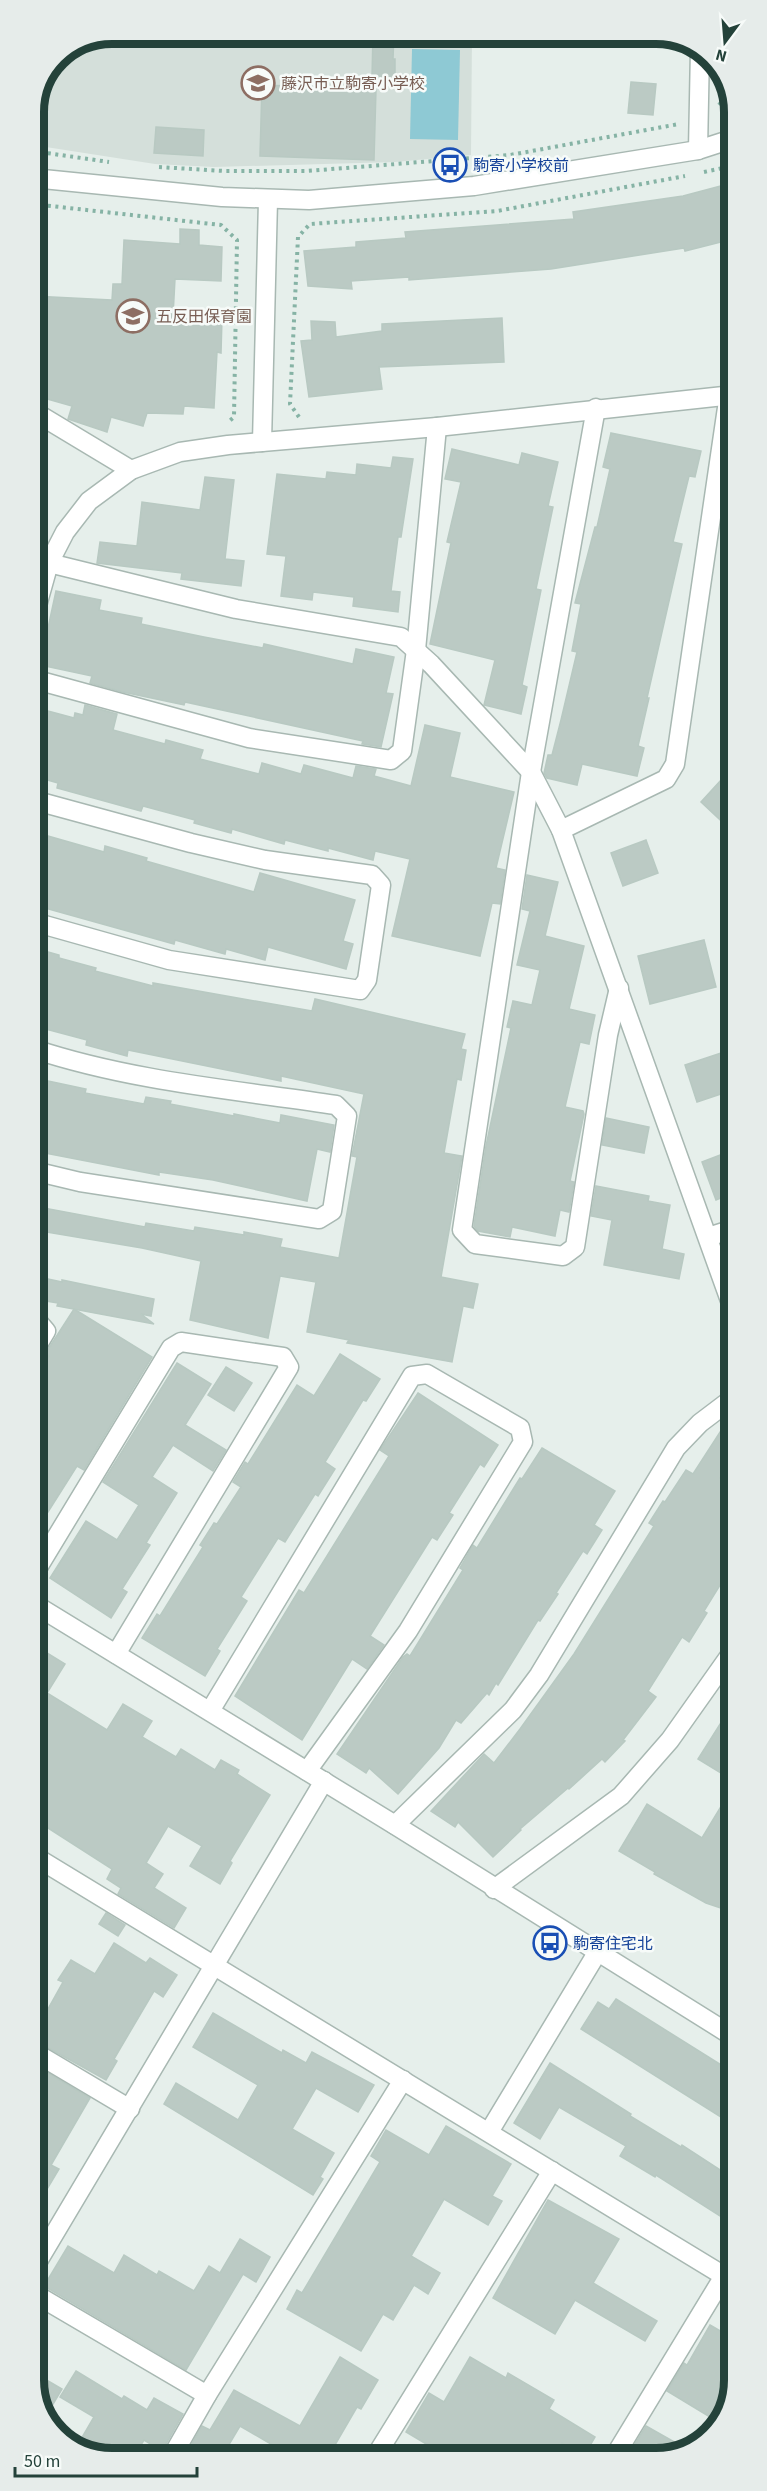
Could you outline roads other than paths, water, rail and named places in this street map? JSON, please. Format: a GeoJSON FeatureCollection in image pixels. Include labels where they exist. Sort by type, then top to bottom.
{"type":"FeatureCollection","features":[{"type":"Feature","properties":{"kind":"street"},"geometry":{"type":"LineString","coordinates":[[698,150],[700,72]]}},
{"type":"Feature","properties":{"kind":"street"},"geometry":{"type":"LineString","coordinates":[[44,179],[268,200],[309,200],[474,186],[698,150],[724,142]]}},
{"type":"Feature","properties":{"kind":"street"},"geometry":{"type":"LineString","coordinates":[[262,442],[268,200]]}},
{"type":"Feature","properties":{"kind":"street"},"geometry":{"type":"LineString","coordinates":[[44,555],[89,501],[131,470],[180,452],[262,442],[437,427],[724,395]]}},
{"type":"Feature","properties":{"kind":"street"},"geometry":{"type":"LineString","coordinates":[[596,408],[531,772],[462,1230],[475,1244],[563,1256],[575,1247],[608,1035],[619,988]]}},
{"type":"Feature","properties":{"kind":"street"},"geometry":{"type":"LineString","coordinates":[[44,418],[131,470]]}},
{"type":"Feature","properties":{"kind":"street"},"geometry":{"type":"LineString","coordinates":[[44,682],[249,738],[391,760],[402,751],[416,650],[437,427]]}},
{"type":"Feature","properties":{"kind":"street"},"geometry":{"type":"LineString","coordinates":[[561,830],[666,779],[675,764],[724,440]]}},
{"type":"Feature","properties":{"kind":"street"},"geometry":{"type":"LineString","coordinates":[[44,560],[236,609],[401,637],[531,772],[561,830],[724,1283]]}},
{"type":"Feature","properties":{"kind":"street"},"geometry":{"type":"LineString","coordinates":[[44,803],[191,843],[265,860],[372,875],[381,885],[367,980],[360,990],[169,960],[44,925]]}},
{"type":"Feature","properties":{"kind":"street"},"geometry":{"type":"LineString","coordinates":[[44,1052],[141,1075],[336,1105],[347,1116],[332,1211],[319,1219],[80,1182],[44,1173]]}},
{"type":"Feature","properties":{"kind":"street"},"geometry":{"type":"LineString","coordinates":[[708,1237],[724,1232]]}},
{"type":"Feature","properties":{"kind":"street"},"geometry":{"type":"LineString","coordinates":[[44,1558],[171,1348],[181,1342],[283,1357],[289,1367],[116,1654]]}},
{"type":"Feature","properties":{"kind":"street"},"geometry":{"type":"LineString","coordinates":[[210,1711],[412,1376],[427,1374],[520,1428],[523,1442],[408,1631],[307,1771]]}},
{"type":"Feature","properties":{"kind":"street"},"geometry":{"type":"LineString","coordinates":[[395,1825],[513,1710],[554,1649],[676,1449],[700,1423],[724,1405]]}},
{"type":"Feature","properties":{"kind":"street"},"geometry":{"type":"LineString","coordinates":[[44,1610],[324,1781],[724,2031]]}},
{"type":"Feature","properties":{"kind":"street"},"geometry":{"type":"LineString","coordinates":[[494,1889],[621,1796],[670,1740],[724,1665]]}},
{"type":"Feature","properties":{"kind":"street"},"geometry":{"type":"LineString","coordinates":[[44,2251],[324,1781]]}},
{"type":"Feature","properties":{"kind":"street"},"geometry":{"type":"LineString","coordinates":[[44,1862],[724,2276]]}},
{"type":"Feature","properties":{"kind":"street"},"geometry":{"type":"LineString","coordinates":[[489,2132],[597,1953]]}},
{"type":"Feature","properties":{"kind":"street"},"geometry":{"type":"LineString","coordinates":[[44,2058],[129,2109]]}},
{"type":"Feature","properties":{"kind":"street"},"geometry":{"type":"LineString","coordinates":[[177,2447],[207,2395],[403,2080]]}},
{"type":"Feature","properties":{"kind":"street"},"geometry":{"type":"LineString","coordinates":[[381,2447],[552,2171]]}},
{"type":"Feature","properties":{"kind":"street"},"geometry":{"type":"LineString","coordinates":[[620,2448],[724,2287]]}},
{"type":"Feature","properties":{"kind":"street"},"geometry":{"type":"LineString","coordinates":[[44,2300],[207,2395]]}},
{"type":"Feature","properties":{"kind":"water"},"geometry":{"type":"Polygon","coordinates":[[[412,49],[460,50],[458,140],[410,139],[412,49]]]}},
{"type":"Feature","properties":{"kind":"place","name":"藤沢市立駒寄小学校"},"geometry":{"type":"Point","coordinates":[258,83]}},
{"type":"Feature","properties":{"kind":"place","name":"駒寄小学校前"},"geometry":{"type":"Point","coordinates":[450,165]}},
{"type":"Feature","properties":{"kind":"place","name":"五反田保育園"},"geometry":{"type":"Point","coordinates":[133,316]}},
{"type":"Feature","properties":{"kind":"place","name":"駒寄住宅北"},"geometry":{"type":"Point","coordinates":[550,1943]}}]}
